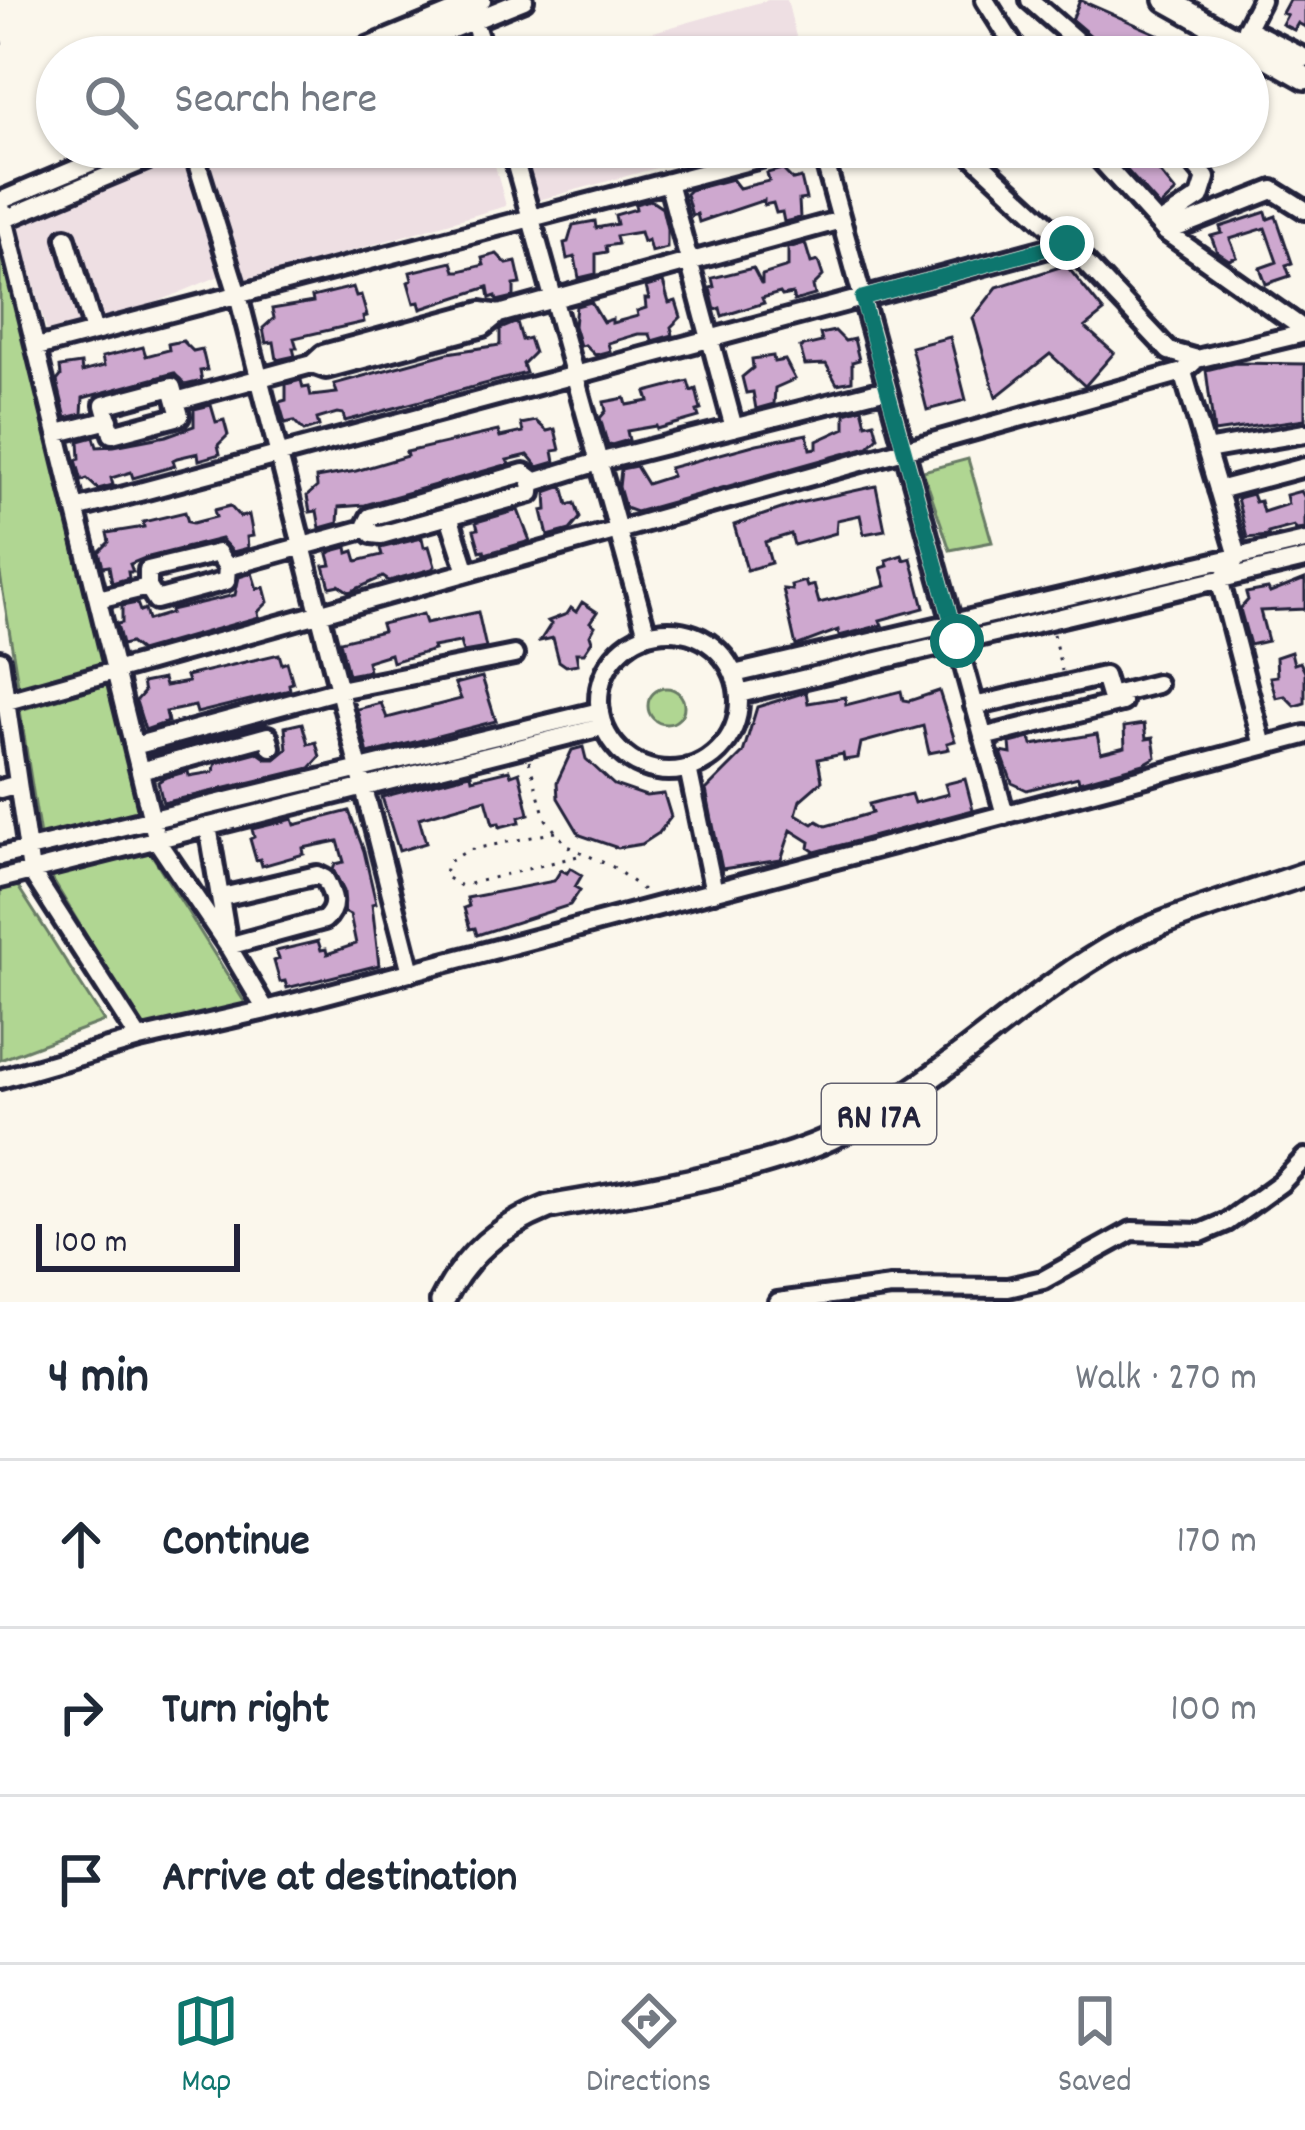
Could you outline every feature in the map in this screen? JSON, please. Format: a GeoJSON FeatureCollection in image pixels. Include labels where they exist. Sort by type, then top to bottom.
{"type":"FeatureCollection","features":[{"type":"Feature","properties":{"kind":"main road"},"geometry":{"type":"LineString","coordinates":[[1166,0],[1242,35]]}},
{"type":"Feature","properties":{"kind":"main road"},"geometry":{"type":"LineString","coordinates":[[1269,53],[1305,78]]}},
{"type":"Feature","properties":{"kind":"main road","name":"RN 17A"},"geometry":{"type":"LineString","coordinates":[[442,1302],[464,1264],[496,1232],[518,1219],[548,1207],[773,1160],[826,1140],[881,1113],[1062,977],[1108,949],[1305,874]]}},
{"type":"Feature","properties":{"kind":"street"},"geometry":{"type":"LineString","coordinates":[[400,36],[475,8],[524,0]]}},
{"type":"Feature","properties":{"kind":"street"},"geometry":{"type":"LineString","coordinates":[[985,0],[1008,36]]}},
{"type":"Feature","properties":{"kind":"street"},"geometry":{"type":"LineString","coordinates":[[1030,0],[1071,36]]}},
{"type":"Feature","properties":{"kind":"street"},"geometry":{"type":"LineString","coordinates":[[1242,35],[1261,0]]}},
{"type":"Feature","properties":{"kind":"street"},"geometry":{"type":"LineString","coordinates":[[422,36],[475,8]]}},
{"type":"Feature","properties":{"kind":"street"},"geometry":{"type":"LineString","coordinates":[[1269,45],[1305,58]]}},
{"type":"Feature","properties":{"kind":"street"},"geometry":{"type":"LineString","coordinates":[[1,211],[86,168]]}},
{"type":"Feature","properties":{"kind":"street"},"geometry":{"type":"LineString","coordinates":[[1,211],[119,168]]}},
{"type":"Feature","properties":{"kind":"street"},"geometry":{"type":"LineString","coordinates":[[198,168],[238,295],[411,972]]}},
{"type":"Feature","properties":{"kind":"street"},"geometry":{"type":"LineString","coordinates":[[517,168],[647,634]]}},
{"type":"Feature","properties":{"kind":"street"},"geometry":{"type":"LineString","coordinates":[[37,347],[722,168]]}},
{"type":"Feature","properties":{"kind":"street"},"geometry":{"type":"LineString","coordinates":[[826,168],[1005,815]]}},
{"type":"Feature","properties":{"kind":"street"},"geometry":{"type":"LineString","coordinates":[[986,168],[1067,243],[1169,351],[1197,359]]}},
{"type":"Feature","properties":{"kind":"street"},"geometry":{"type":"LineString","coordinates":[[1108,168],[1162,228],[1305,332]]}},
{"type":"Feature","properties":{"kind":"street"},"geometry":{"type":"LineString","coordinates":[[1162,228],[1200,197],[1206,178],[1198,168]]}},
{"type":"Feature","properties":{"kind":"street"},"geometry":{"type":"LineString","coordinates":[[668,182],[734,428]]}},
{"type":"Feature","properties":{"kind":"street"},"geometry":{"type":"LineString","coordinates":[[1162,228],[1273,190],[1305,210]]}},
{"type":"Feature","properties":{"kind":"street"},"geometry":{"type":"LineString","coordinates":[[1,211],[157,841],[266,1010]]}},
{"type":"Feature","properties":{"kind":"street"},"geometry":{"type":"LineString","coordinates":[[176,401],[312,364],[326,369],[483,327],[499,314],[841,220]]}},
{"type":"Feature","properties":{"kind":"street"},"geometry":{"type":"LineString","coordinates":[[65,238],[94,332]]}},
{"type":"Feature","properties":{"kind":"street"},"geometry":{"type":"LineString","coordinates":[[76,509],[1067,243]]}},
{"type":"Feature","properties":{"kind":"street"},"geometry":{"type":"LineString","coordinates":[[3,702],[1174,375],[1197,359],[1305,332]]}},
{"type":"Feature","properties":{"kind":"street"},"geometry":{"type":"LineString","coordinates":[[1169,351],[1238,556]]}},
{"type":"Feature","properties":{"kind":"street"},"geometry":{"type":"LineString","coordinates":[[172,387],[176,401],[180,416],[112,434],[104,405],[172,387]]}},
{"type":"Feature","properties":{"kind":"street"},"geometry":{"type":"LineString","coordinates":[[531,484],[598,462],[887,389]]}},
{"type":"Feature","properties":{"kind":"street"},"geometry":{"type":"LineString","coordinates":[[58,433],[109,420]]}},
{"type":"Feature","properties":{"kind":"street"},"geometry":{"type":"LineString","coordinates":[[1206,451],[1305,433]]}},
{"type":"Feature","properties":{"kind":"street"},"geometry":{"type":"LineString","coordinates":[[1218,490],[1305,467]]}},
{"type":"Feature","properties":{"kind":"street"},"geometry":{"type":"LineString","coordinates":[[524,473],[532,478],[531,493],[448,516],[381,535],[368,528],[370,518],[524,473]]}},
{"type":"Feature","properties":{"kind":"street"},"geometry":{"type":"LineString","coordinates":[[448,516],[467,572]]}},
{"type":"Feature","properties":{"kind":"street"},"geometry":{"type":"LineString","coordinates":[[227,567],[368,528]]}},
{"type":"Feature","properties":{"kind":"street"},"geometry":{"type":"LineString","coordinates":[[740,694],[954,632],[1305,541]]}},
{"type":"Feature","properties":{"kind":"street"},"geometry":{"type":"LineString","coordinates":[[218,553],[227,567],[226,580],[156,600],[148,587],[148,570],[218,553]]}},
{"type":"Feature","properties":{"kind":"street"},"geometry":{"type":"LineString","coordinates":[[1238,556],[1220,582],[1263,746]]}},
{"type":"Feature","properties":{"kind":"street"},"geometry":{"type":"LineString","coordinates":[[734,674],[954,632],[1050,620],[1305,560]]}},
{"type":"Feature","properties":{"kind":"street"},"geometry":{"type":"LineString","coordinates":[[98,599],[148,587]]}},
{"type":"Feature","properties":{"kind":"street"},"geometry":{"type":"LineString","coordinates":[[689,633],[724,656],[734,674],[740,694],[735,728],[715,755],[688,768],[659,770],[639,764],[622,753],[601,719],[601,682],[607,666],[631,641],[647,634],[689,633]]}},
{"type":"Feature","properties":{"kind":"street"},"geometry":{"type":"LineString","coordinates":[[134,746],[339,690],[514,655]]}},
{"type":"Feature","properties":{"kind":"street"},"geometry":{"type":"LineString","coordinates":[[0,660],[9,786],[32,871],[139,1039]]}},
{"type":"Feature","properties":{"kind":"street"},"geometry":{"type":"LineString","coordinates":[[974,706],[1104,676],[1110,696],[1157,684]]}},
{"type":"Feature","properties":{"kind":"street"},"geometry":{"type":"LineString","coordinates":[[983,737],[1131,700]]}},
{"type":"Feature","properties":{"kind":"street"},"geometry":{"type":"LineString","coordinates":[[0,879],[364,789],[601,719]]}},
{"type":"Feature","properties":{"kind":"street"},"geometry":{"type":"LineString","coordinates":[[0,1078],[1305,735]]}},
{"type":"Feature","properties":{"kind":"street"},"geometry":{"type":"LineString","coordinates":[[140,771],[268,736],[272,747]]}},
{"type":"Feature","properties":{"kind":"street"},"geometry":{"type":"LineString","coordinates":[[0,856],[360,770],[522,740]]}},
{"type":"Feature","properties":{"kind":"street"},"geometry":{"type":"LineString","coordinates":[[688,768],[714,892]]}},
{"type":"Feature","properties":{"kind":"street"},"geometry":{"type":"LineString","coordinates":[[208,826],[228,946]]}},
{"type":"Feature","properties":{"kind":"street"},"geometry":{"type":"LineString","coordinates":[[222,897],[317,874],[325,879],[334,904],[332,914],[324,920],[228,946]]}},
{"type":"Feature","properties":{"kind":"street"},"geometry":{"type":"LineString","coordinates":[[778,1302],[891,1287],[1008,1288],[1043,1280],[1132,1231],[1201,1233],[1227,1222],[1305,1159]]}},
{"type":"Feature","properties":{"kind":"path"},"geometry":{"type":"LineString","coordinates":[[0,43],[8,44]]}},
{"type":"Feature","properties":{"kind":"path"},"geometry":{"type":"LineString","coordinates":[[1050,620],[1066,684]]}},
{"type":"Feature","properties":{"kind":"path"},"geometry":{"type":"LineString","coordinates":[[522,740],[545,818],[567,846],[614,867],[662,905]]}},
{"type":"Feature","properties":{"kind":"path"},"geometry":{"type":"LineString","coordinates":[[556,832],[469,850],[448,862],[444,876],[460,886],[582,855]]}},
{"type":"Feature","properties":{"kind":"shaded area"},"geometry":{"type":"Polygon","coordinates":[[[768,0],[787,0],[796,36],[639,36],[768,0]]]}},
{"type":"Feature","properties":{"kind":"shaded area"},"geometry":{"type":"Polygon","coordinates":[[[150,168],[185,168],[224,274],[107,323],[47,332],[18,226],[150,168]]]}},
{"type":"Feature","properties":{"kind":"shaded area"},"geometry":{"type":"Polygon","coordinates":[[[204,168],[496,168],[506,206],[245,282],[204,168]]]}},
{"type":"Feature","properties":{"kind":"shaded area"},"geometry":{"type":"Polygon","coordinates":[[[529,168],[656,168],[535,201],[529,168]]]}},
{"type":"Feature","properties":{"kind":"green space"},"geometry":{"type":"Polygon","coordinates":[[[0,247],[103,667],[19,690],[0,574],[0,247]]]}},
{"type":"Feature","properties":{"kind":"green space"},"geometry":{"type":"Polygon","coordinates":[[[968,459],[992,542],[950,550],[923,471],[968,459]]]}},
{"type":"Feature","properties":{"kind":"green space"},"geometry":{"type":"Polygon","coordinates":[[[110,684],[142,813],[40,836],[20,710],[110,684]]]}},
{"type":"Feature","properties":{"kind":"green space"},"geometry":{"type":"Polygon","coordinates":[[[666,688],[679,693],[684,706],[679,719],[666,724],[653,719],[648,706],[653,693],[666,688]]]}},
{"type":"Feature","properties":{"kind":"green space"},"geometry":{"type":"Polygon","coordinates":[[[150,852],[247,1006],[145,1033],[51,877],[150,852]]]}},
{"type":"Feature","properties":{"kind":"green space"},"geometry":{"type":"Polygon","coordinates":[[[17,885],[104,1021],[0,1060],[0,889],[17,885]]]}},
{"type":"Feature","properties":{"kind":"building"},"geometry":{"type":"Polygon","coordinates":[[[1080,0],[1162,36],[1091,36],[1072,20],[1080,0]]]}},
{"type":"Feature","properties":{"kind":"building"},"geometry":{"type":"Polygon","coordinates":[[[1289,0],[1305,0],[1305,27],[1298,23],[1294,30],[1282,24],[1289,0]]]}},
{"type":"Feature","properties":{"kind":"building"},"geometry":{"type":"Polygon","coordinates":[[[1125,168],[1156,168],[1176,192],[1160,207],[1125,168]]]}},
{"type":"Feature","properties":{"kind":"building"},"geometry":{"type":"Polygon","coordinates":[[[782,169],[793,180],[801,178],[806,199],[799,200],[800,218],[784,222],[782,212],[776,213],[773,203],[764,205],[764,200],[699,222],[697,214],[692,216],[686,194],[690,190],[732,179],[739,188],[769,181],[767,173],[782,169]]]}},
{"type":"Feature","properties":{"kind":"building"},"geometry":{"type":"Polygon","coordinates":[[[650,200],[662,208],[667,248],[651,252],[640,232],[616,236],[618,244],[596,254],[596,274],[579,278],[575,257],[567,259],[564,243],[573,225],[617,224],[615,215],[650,200]]]}},
{"type":"Feature","properties":{"kind":"building"},"geometry":{"type":"Polygon","coordinates":[[[1266,212],[1268,219],[1276,216],[1292,263],[1286,265],[1290,276],[1266,284],[1260,268],[1277,262],[1265,228],[1230,239],[1237,257],[1229,260],[1217,252],[1211,236],[1222,233],[1220,227],[1266,212]]]}},
{"type":"Feature","properties":{"kind":"building"},"geometry":{"type":"Polygon","coordinates":[[[805,243],[811,263],[818,261],[823,276],[813,286],[815,295],[794,301],[792,294],[780,293],[722,316],[720,308],[715,310],[712,278],[753,268],[762,285],[762,275],[788,267],[788,248],[805,243]]]}},
{"type":"Feature","properties":{"kind":"building"},"geometry":{"type":"Polygon","coordinates":[[[497,254],[507,264],[516,262],[521,284],[514,285],[514,297],[497,301],[496,296],[490,298],[488,287],[421,309],[419,302],[414,303],[410,272],[452,262],[455,271],[460,271],[484,265],[482,258],[497,254]]]}},
{"type":"Feature","properties":{"kind":"building"},"geometry":{"type":"Polygon","coordinates":[[[1066,265],[1104,312],[1085,327],[1114,353],[1085,386],[1050,354],[996,397],[973,318],[997,287],[1066,265]]]}},
{"type":"Feature","properties":{"kind":"building"},"geometry":{"type":"Polygon","coordinates":[[[663,282],[669,303],[676,301],[681,317],[671,327],[673,335],[652,341],[650,334],[638,334],[608,343],[610,351],[595,355],[580,346],[574,326],[576,306],[591,302],[603,322],[638,316],[649,299],[646,287],[663,282]]]}},
{"type":"Feature","properties":{"kind":"building"},"geometry":{"type":"Polygon","coordinates":[[[353,287],[356,296],[361,295],[367,316],[364,322],[294,338],[295,356],[277,360],[274,342],[266,343],[263,328],[274,318],[272,309],[313,302],[312,297],[353,287]]]}},
{"type":"Feature","properties":{"kind":"building"},"geometry":{"type":"Polygon","coordinates":[[[517,322],[522,340],[529,338],[534,353],[523,364],[526,373],[345,421],[337,413],[317,419],[319,426],[304,431],[294,421],[285,423],[279,402],[286,400],[286,384],[301,380],[311,396],[337,393],[334,384],[448,353],[500,345],[500,329],[517,322]]]}},
{"type":"Feature","properties":{"kind":"building"},"geometry":{"type":"Polygon","coordinates":[[[835,331],[845,341],[854,339],[859,360],[852,362],[852,381],[837,384],[826,364],[805,365],[800,347],[822,342],[820,334],[835,331]]]}},
{"type":"Feature","properties":{"kind":"building"},"geometry":{"type":"Polygon","coordinates":[[[950,337],[966,400],[927,410],[911,347],[950,337]]]}},
{"type":"Feature","properties":{"kind":"building"},"geometry":{"type":"Polygon","coordinates":[[[183,341],[193,351],[202,349],[207,370],[200,371],[202,381],[185,385],[174,373],[83,398],[82,414],[66,418],[57,381],[60,367],[81,364],[82,372],[104,366],[102,357],[143,347],[146,356],[183,341]]]}},
{"type":"Feature","properties":{"kind":"building"},"geometry":{"type":"Polygon","coordinates":[[[773,356],[774,362],[785,360],[795,379],[775,388],[774,404],[756,409],[753,392],[746,393],[742,377],[753,368],[752,359],[773,356]]]}},
{"type":"Feature","properties":{"kind":"building"},"geometry":{"type":"Polygon","coordinates":[[[1235,363],[1305,364],[1305,419],[1214,432],[1206,370],[1235,363]]]}},
{"type":"Feature","properties":{"kind":"building"},"geometry":{"type":"Polygon","coordinates":[[[688,381],[691,391],[696,389],[699,417],[657,429],[627,431],[629,440],[608,446],[600,418],[606,411],[604,402],[649,401],[646,392],[688,381]]]}},
{"type":"Feature","properties":{"kind":"building"},"geometry":{"type":"Polygon","coordinates":[[[211,405],[216,422],[224,420],[228,435],[218,445],[220,454],[199,460],[198,453],[177,458],[175,466],[133,478],[131,472],[111,478],[113,485],[98,489],[87,479],[82,481],[76,460],[80,459],[79,441],[94,437],[97,447],[166,436],[194,426],[194,409],[211,405]]]}},
{"type":"Feature","properties":{"kind":"building"},"geometry":{"type":"Polygon","coordinates":[[[862,408],[866,424],[874,422],[878,437],[868,447],[636,512],[625,508],[619,487],[621,469],[636,466],[647,484],[672,476],[669,468],[757,444],[807,434],[810,449],[817,448],[817,441],[845,428],[845,413],[862,408]]]}},
{"type":"Feature","properties":{"kind":"building"},"geometry":{"type":"Polygon","coordinates":[[[536,421],[547,431],[555,429],[560,450],[553,451],[555,462],[538,467],[528,455],[365,505],[339,507],[338,523],[320,528],[317,511],[310,512],[307,496],[317,487],[316,478],[498,431],[500,437],[523,432],[521,424],[536,421]]]}},
{"type":"Feature","properties":{"kind":"building"},"geometry":{"type":"Polygon","coordinates":[[[563,486],[568,505],[575,503],[580,518],[570,530],[548,536],[542,511],[547,510],[546,492],[563,486]]]}},
{"type":"Feature","properties":{"kind":"building"},"geometry":{"type":"Polygon","coordinates":[[[876,486],[885,530],[864,534],[860,515],[837,520],[836,533],[794,545],[791,534],[765,542],[771,563],[747,570],[734,525],[799,503],[876,486]]]}},
{"type":"Feature","properties":{"kind":"building"},"geometry":{"type":"Polygon","coordinates":[[[1301,491],[1305,529],[1294,526],[1247,538],[1237,498],[1252,494],[1263,512],[1288,504],[1286,495],[1301,491]]]}},
{"type":"Feature","properties":{"kind":"building"},"geometry":{"type":"Polygon","coordinates":[[[230,506],[240,517],[249,515],[253,536],[247,537],[248,548],[233,552],[221,539],[145,558],[130,564],[129,578],[112,583],[109,566],[103,567],[99,552],[109,542],[107,533],[144,527],[143,522],[185,512],[193,523],[216,517],[214,510],[230,506]]]}},
{"type":"Feature","properties":{"kind":"building"},"geometry":{"type":"Polygon","coordinates":[[[518,510],[530,541],[485,554],[480,551],[476,522],[518,510]]]}},
{"type":"Feature","properties":{"kind":"building"},"geometry":{"type":"Polygon","coordinates":[[[422,538],[424,547],[429,546],[432,569],[389,581],[383,577],[349,592],[339,585],[330,587],[324,566],[331,565],[328,554],[332,551],[347,547],[357,561],[382,555],[380,548],[422,538]]]}},
{"type":"Feature","properties":{"kind":"building"},"geometry":{"type":"Polygon","coordinates":[[[902,555],[904,560],[911,558],[924,608],[880,620],[882,625],[839,636],[838,630],[796,646],[783,589],[792,590],[791,585],[805,581],[807,587],[814,585],[819,603],[886,586],[881,568],[888,566],[886,560],[902,555]]]}},
{"type":"Feature","properties":{"kind":"building"},"geometry":{"type":"Polygon","coordinates":[[[252,573],[257,589],[264,587],[268,602],[259,617],[140,651],[130,643],[122,645],[117,624],[122,623],[122,606],[137,603],[148,620],[235,595],[239,577],[252,573]]]}},
{"type":"Feature","properties":{"kind":"building"},"geometry":{"type":"Polygon","coordinates":[[[1305,579],[1305,609],[1260,611],[1268,641],[1250,645],[1240,609],[1248,600],[1246,593],[1268,589],[1270,593],[1305,579]]]}},
{"type":"Feature","properties":{"kind":"building"},"geometry":{"type":"Polygon","coordinates":[[[582,602],[597,612],[590,622],[595,626],[592,641],[584,653],[576,653],[578,664],[566,666],[559,661],[553,638],[540,641],[551,624],[548,621],[571,608],[576,612],[582,602]]]}},
{"type":"Feature","properties":{"kind":"building"},"geometry":{"type":"Polygon","coordinates":[[[478,612],[486,648],[463,652],[460,642],[392,662],[390,654],[367,661],[369,671],[348,675],[340,641],[383,631],[381,624],[423,614],[426,623],[478,612]]]}},
{"type":"Feature","properties":{"kind":"building"},"geometry":{"type":"Polygon","coordinates":[[[1291,652],[1294,664],[1300,662],[1305,672],[1305,703],[1295,706],[1285,696],[1276,698],[1270,677],[1277,676],[1276,657],[1291,652]]]}},
{"type":"Feature","properties":{"kind":"building"},"geometry":{"type":"Polygon","coordinates":[[[279,654],[282,664],[287,662],[293,683],[290,690],[197,713],[195,706],[166,712],[168,722],[145,730],[136,701],[144,692],[142,683],[188,682],[186,676],[279,654]]]}},
{"type":"Feature","properties":{"kind":"building"},"geometry":{"type":"Polygon","coordinates":[[[482,677],[496,721],[368,754],[357,709],[381,703],[387,718],[461,699],[455,684],[482,677]]]}},
{"type":"Feature","properties":{"kind":"building"},"geometry":{"type":"Polygon","coordinates":[[[901,691],[903,700],[909,701],[939,691],[955,741],[947,743],[949,749],[929,753],[923,726],[861,743],[858,758],[844,760],[843,754],[818,759],[822,781],[800,800],[796,814],[826,826],[872,813],[869,804],[884,800],[911,794],[914,803],[948,794],[945,784],[965,779],[973,810],[815,852],[810,842],[791,830],[781,860],[722,869],[706,790],[743,753],[757,707],[806,692],[808,703],[845,697],[846,705],[901,691]]]}},
{"type":"Feature","properties":{"kind":"building"},"geometry":{"type":"Polygon","coordinates":[[[302,723],[308,744],[316,742],[320,757],[310,768],[163,803],[158,782],[164,778],[188,771],[189,776],[213,772],[216,763],[257,752],[275,759],[287,749],[285,727],[302,723]]]}},
{"type":"Feature","properties":{"kind":"building"},"geometry":{"type":"Polygon","coordinates":[[[1144,724],[1146,739],[1153,738],[1156,757],[1079,782],[1078,777],[1027,790],[1012,783],[1001,752],[1011,754],[1010,743],[1030,738],[1032,745],[1097,734],[1101,753],[1125,747],[1124,727],[1144,724]]]}},
{"type":"Feature","properties":{"kind":"building"},"geometry":{"type":"Polygon","coordinates":[[[583,747],[586,759],[614,785],[646,796],[664,794],[671,817],[659,833],[642,844],[618,848],[580,835],[558,798],[557,782],[572,750],[583,747]]]}},
{"type":"Feature","properties":{"kind":"building"},"geometry":{"type":"Polygon","coordinates":[[[509,770],[511,775],[519,772],[529,814],[519,817],[520,822],[493,824],[486,799],[419,818],[426,843],[399,851],[382,797],[466,775],[471,774],[472,779],[509,770]]]}},
{"type":"Feature","properties":{"kind":"building"},"geometry":{"type":"Polygon","coordinates":[[[349,811],[376,903],[372,904],[379,965],[287,988],[285,981],[280,982],[276,951],[318,941],[327,954],[356,944],[350,915],[344,912],[344,891],[333,870],[335,864],[344,862],[338,841],[303,848],[304,854],[262,866],[250,839],[252,829],[293,819],[295,825],[349,811]]]}},
{"type":"Feature","properties":{"kind":"building"},"geometry":{"type":"Polygon","coordinates":[[[570,868],[582,875],[575,887],[580,890],[570,905],[477,935],[475,928],[470,929],[464,908],[469,906],[467,898],[554,881],[561,870],[567,873],[570,868]]]}},
{"type":"Feature","properties":{"kind":"route"},"geometry":{"type":"LineString","coordinates":[[957,641],[862,298],[1067,243]]}}]}
